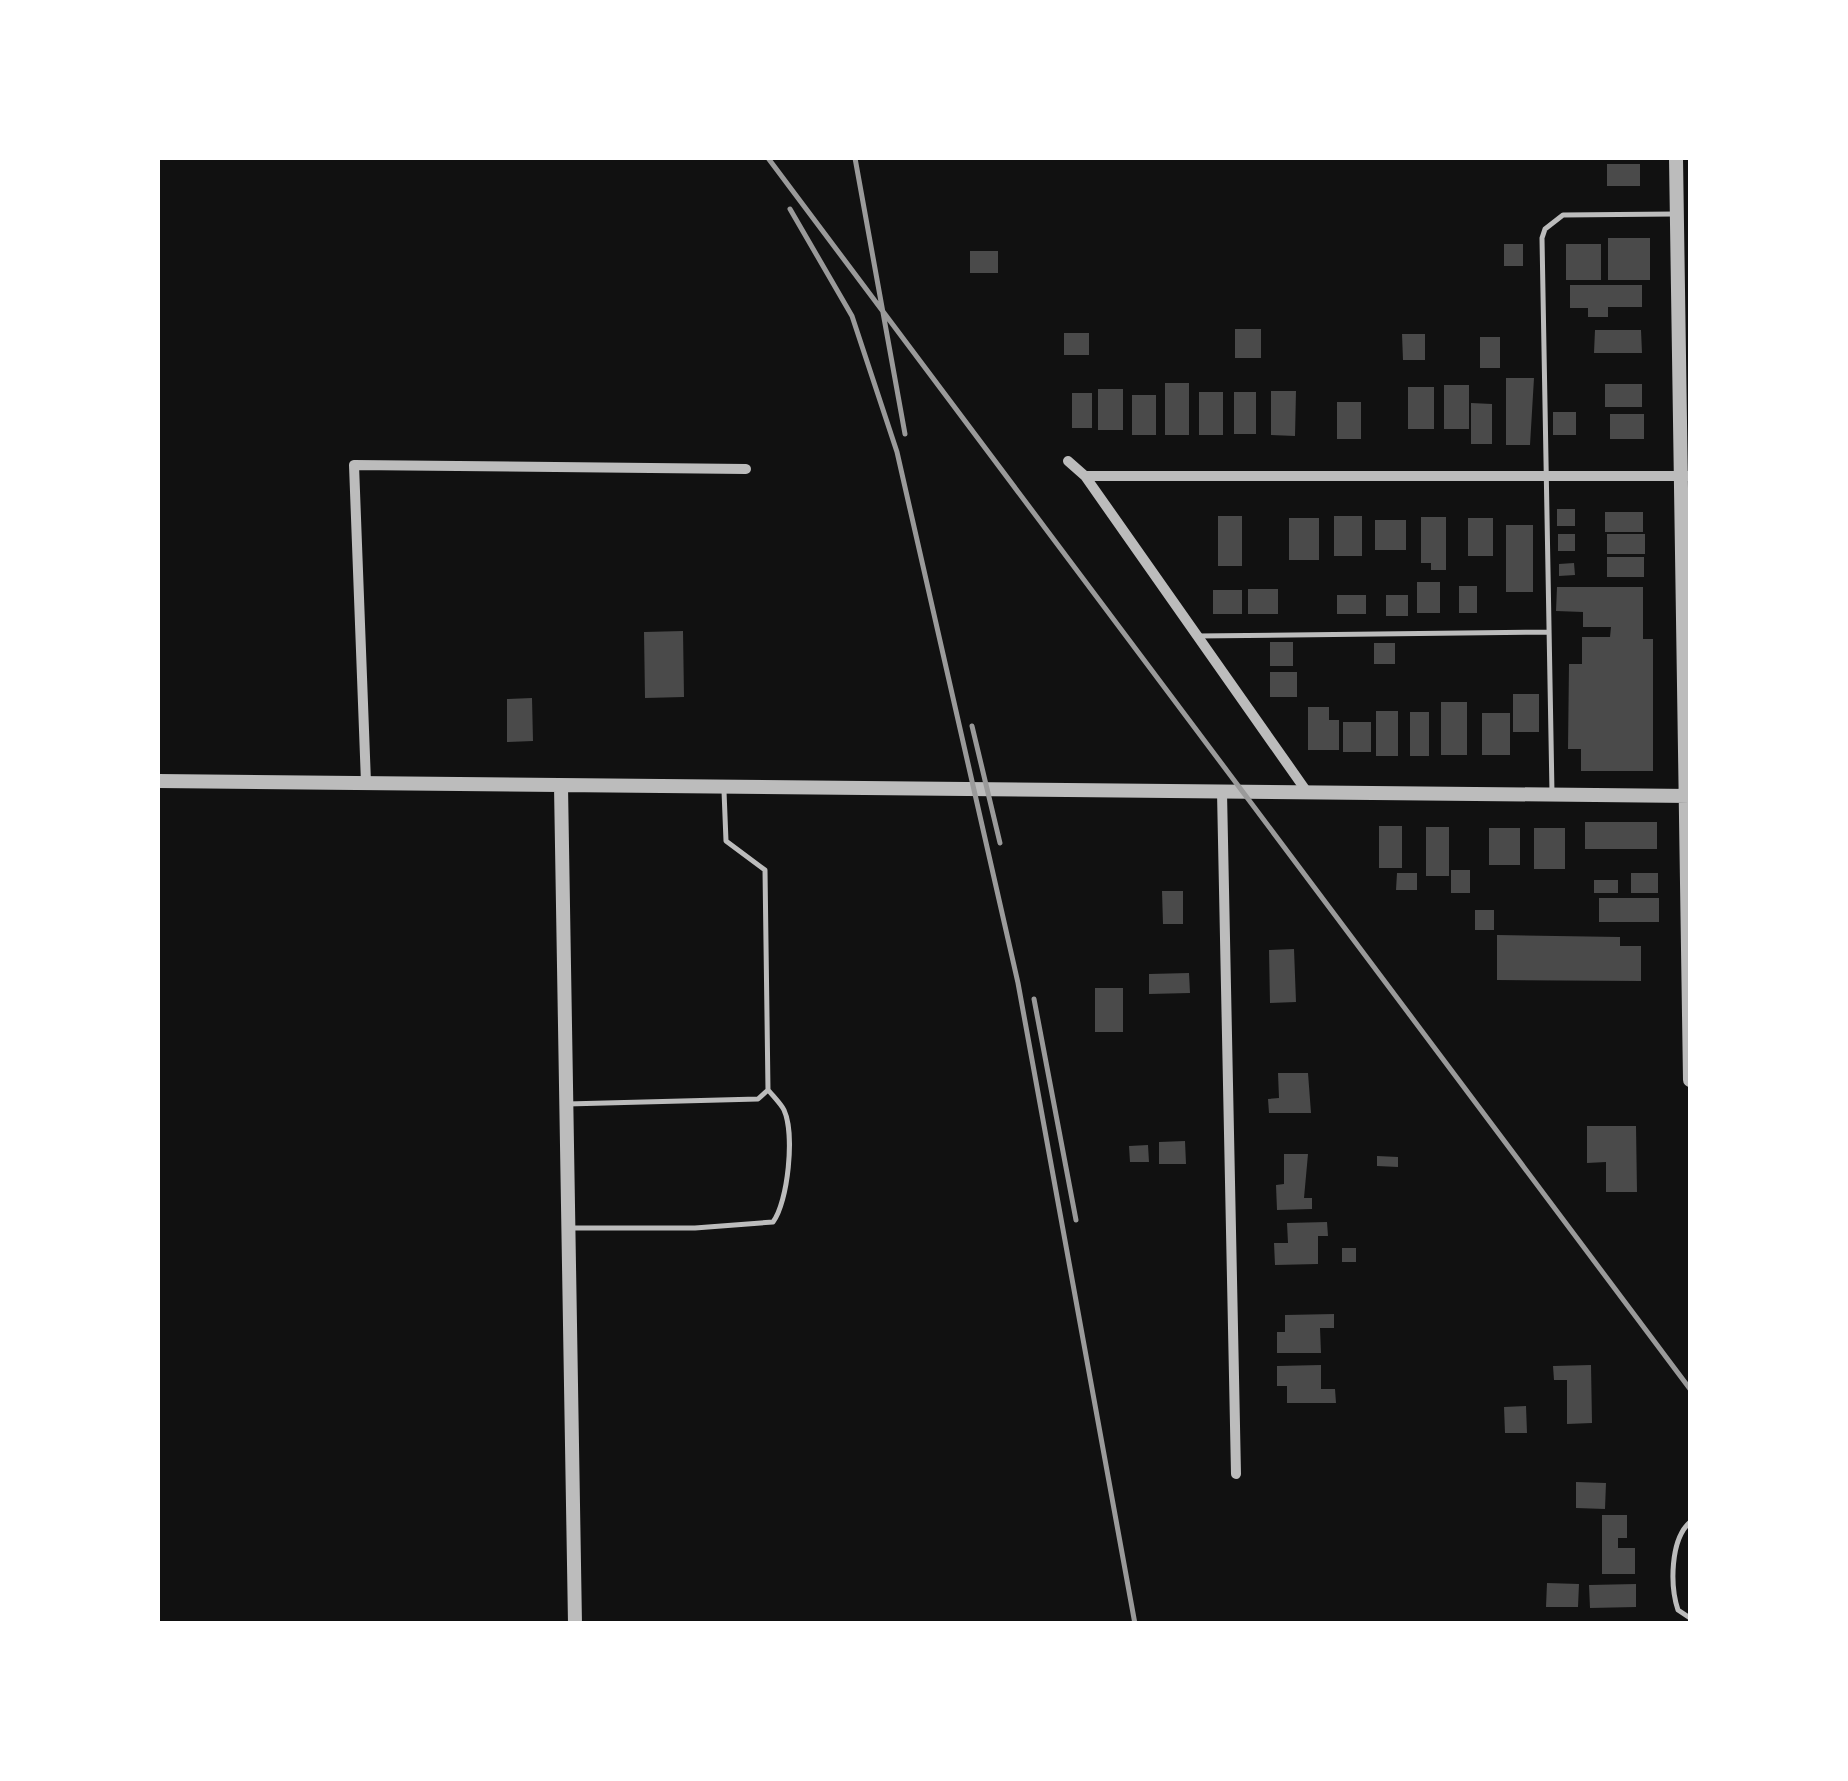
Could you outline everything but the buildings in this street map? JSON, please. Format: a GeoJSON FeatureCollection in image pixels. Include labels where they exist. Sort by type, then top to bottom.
{"type":"FeatureCollection","features":[{"type":"Feature","properties":{"kind":"street"},"geometry":{"type":"LineString","coordinates":[[1676,158],[1686,476],[1690,1080]]}},
{"type":"Feature","properties":{"kind":"street"},"geometry":{"type":"LineString","coordinates":[[1068,461],[1085,476],[1308,792]]}},
{"type":"Feature","properties":{"kind":"street"},"geometry":{"type":"LineString","coordinates":[[366,783],[354,465],[746,469]]}},
{"type":"Feature","properties":{"kind":"street"},"geometry":{"type":"LineString","coordinates":[[1085,476],[1686,476]]}},
{"type":"Feature","properties":{"kind":"street"},"geometry":{"type":"LineString","coordinates":[[158,781],[1688,796]]}},
{"type":"Feature","properties":{"kind":"street"},"geometry":{"type":"LineString","coordinates":[[561,786],[575,1624]]}},
{"type":"Feature","properties":{"kind":"street"},"geometry":{"type":"LineString","coordinates":[[1222,792],[1236,1474]]}},
{"type":"Feature","properties":{"kind":"lane"},"geometry":{"type":"LineString","coordinates":[[1552,795],[1545,229],[1563,215],[1677,214]]}},
{"type":"Feature","properties":{"kind":"lane"},"geometry":{"type":"LineString","coordinates":[[1196,636],[1549,632]]}},
{"type":"Feature","properties":{"kind":"lane"},"geometry":{"type":"LineString","coordinates":[[567,1228],[695,1228],[773,1222],[786,1206],[785,1111],[768,1090],[766,870],[726,842],[724,787]]}},
{"type":"Feature","properties":{"kind":"lane"},"geometry":{"type":"LineString","coordinates":[[564,1104],[758,1099],[768,1090]]}},
{"type":"Feature","properties":{"kind":"lane"},"geometry":{"type":"LineString","coordinates":[[1690,1522],[1678,1542],[1674,1582],[1678,1610],[1690,1618]]}},
{"type":"Feature","properties":{"kind":"railway"},"geometry":{"type":"LineString","coordinates":[[768,158],[1690,1389]]}},
{"type":"Feature","properties":{"kind":"railway"},"geometry":{"type":"LineString","coordinates":[[855,158],[905,434]]}},
{"type":"Feature","properties":{"kind":"railway"},"geometry":{"type":"LineString","coordinates":[[790,209],[852,316],[897,452],[1018,983],[1135,1624]]}},
{"type":"Feature","properties":{"kind":"railway"},"geometry":{"type":"LineString","coordinates":[[972,726],[1000,843]]}},
{"type":"Feature","properties":{"kind":"railway"},"geometry":{"type":"LineString","coordinates":[[1034,999],[1076,1220]]}}]}
